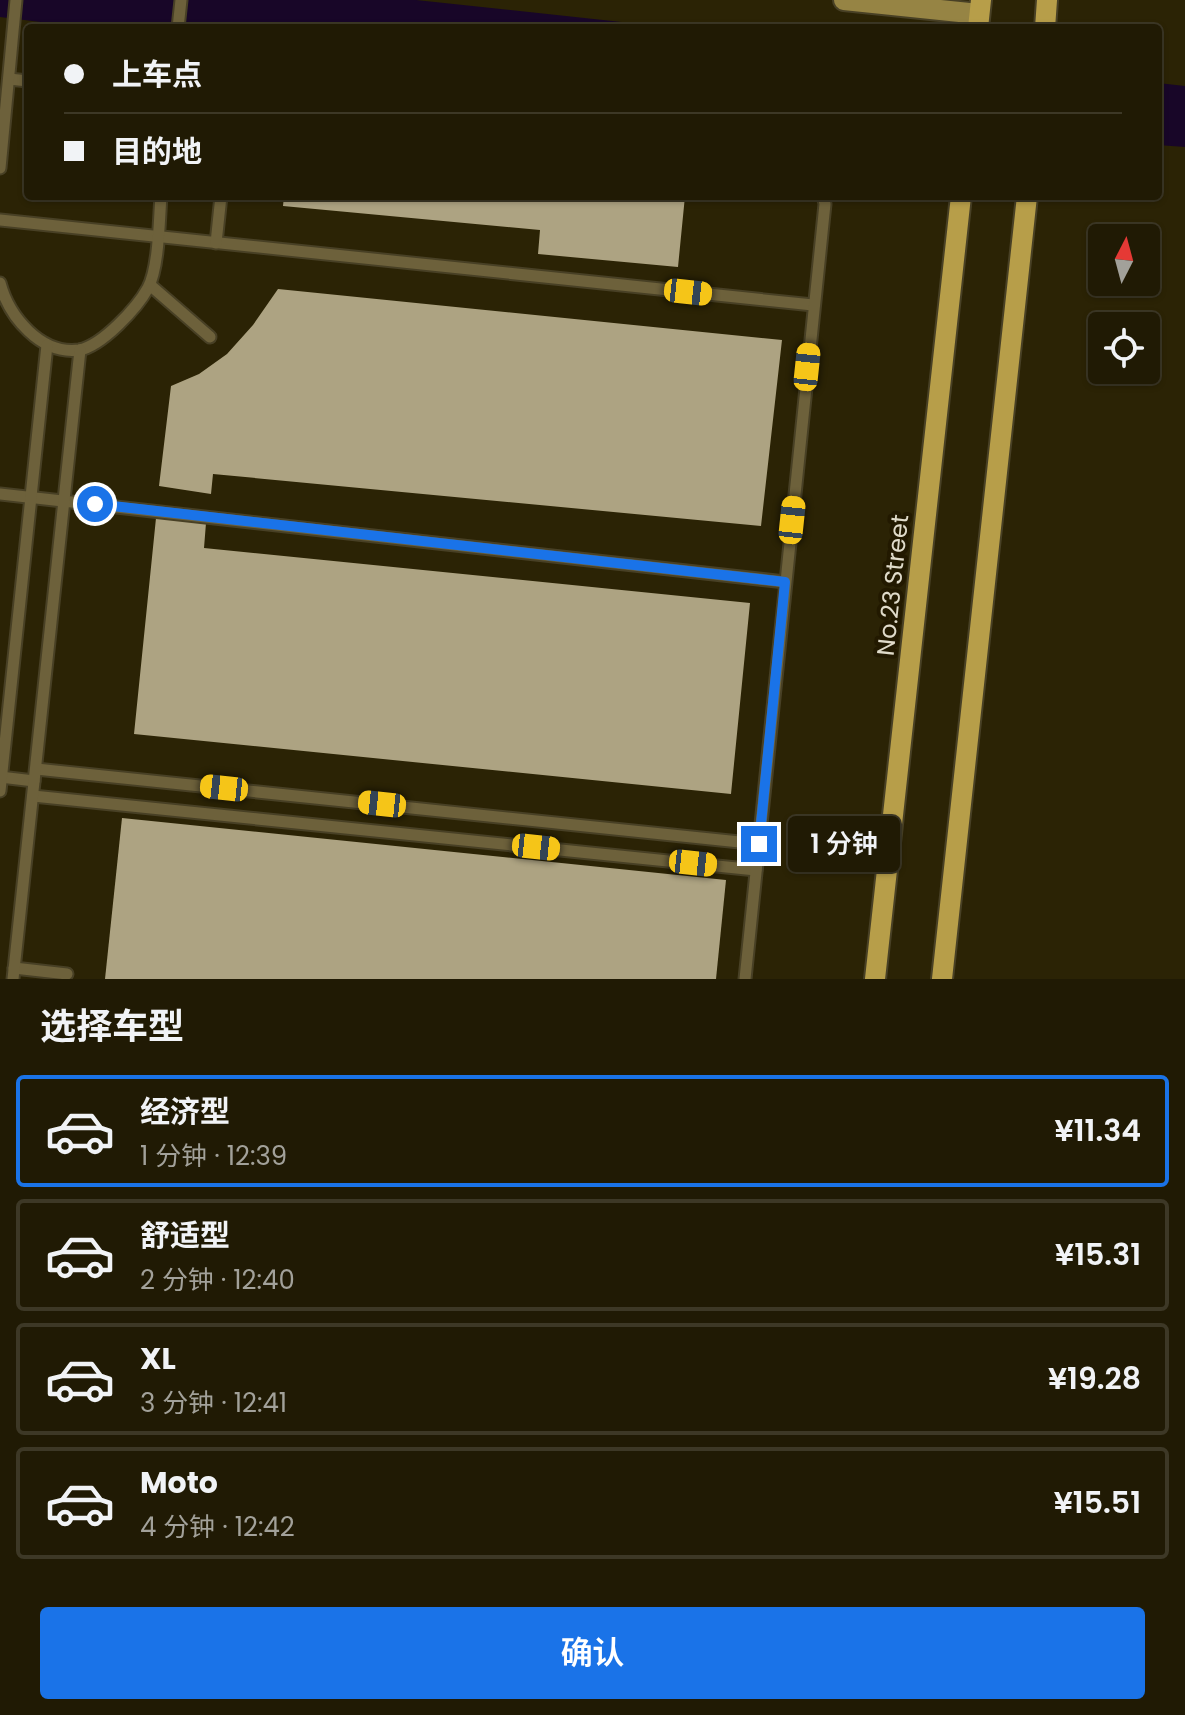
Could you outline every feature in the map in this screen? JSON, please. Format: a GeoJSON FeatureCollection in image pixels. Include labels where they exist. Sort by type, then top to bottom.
{"type":"FeatureCollection","features":[{"type":"Feature","properties":{"kind":"main road"},"geometry":{"type":"LineString","coordinates":[[844,0],[979,14]]}},
{"type":"Feature","properties":{"kind":"main road"},"geometry":{"type":"LineString","coordinates":[[1045,24],[1047,0]]}},
{"type":"Feature","properties":{"kind":"main road","name":"No.23 Street"},"geometry":{"type":"LineString","coordinates":[[875,979],[961,200]]}},
{"type":"Feature","properties":{"kind":"main road"},"geometry":{"type":"LineString","coordinates":[[942,979],[1027,200]]}},
{"type":"Feature","properties":{"kind":"lane"},"geometry":{"type":"LineString","coordinates":[[0,168],[16,0]]}},
{"type":"Feature","properties":{"kind":"lane"},"geometry":{"type":"LineString","coordinates":[[178,24],[181,0]]}},
{"type":"Feature","properties":{"kind":"lane"},"geometry":{"type":"LineString","coordinates":[[9,79],[24,81]]}},
{"type":"Feature","properties":{"kind":"lane"},"geometry":{"type":"LineString","coordinates":[[0,283],[3,296],[19,323],[47,345],[80,350],[113,330],[133,311],[150,285],[161,200]]}},
{"type":"Feature","properties":{"kind":"lane"},"geometry":{"type":"LineString","coordinates":[[216,243],[221,200]]}},
{"type":"Feature","properties":{"kind":"lane"},"geometry":{"type":"LineString","coordinates":[[745,979],[824,200]]}},
{"type":"Feature","properties":{"kind":"lane"},"geometry":{"type":"LineString","coordinates":[[0,220],[813,305]]}},
{"type":"Feature","properties":{"kind":"lane"},"geometry":{"type":"LineString","coordinates":[[150,285],[210,337]]}},
{"type":"Feature","properties":{"kind":"lane"},"geometry":{"type":"LineString","coordinates":[[0,791],[47,345]]}},
{"type":"Feature","properties":{"kind":"lane"},"geometry":{"type":"LineString","coordinates":[[67,974],[14,974],[80,350]]}},
{"type":"Feature","properties":{"kind":"lane"},"geometry":{"type":"LineString","coordinates":[[0,494],[785,582]]}},
{"type":"Feature","properties":{"kind":"lane"},"geometry":{"type":"LineString","coordinates":[[1,777],[35,775],[759,844]]}},
{"type":"Feature","properties":{"kind":"lane"},"geometry":{"type":"LineString","coordinates":[[33,796],[756,870]]}},
{"type":"Feature","properties":{"kind":"shaded area"},"geometry":{"type":"Polygon","coordinates":[[[0,0],[416,0],[640,24],[57,24],[0,17],[0,0]]]}},
{"type":"Feature","properties":{"kind":"shaded area"},"geometry":{"type":"Polygon","coordinates":[[[1162,83],[1185,86],[1185,147],[1162,145],[1162,83]]]}},
{"type":"Feature","properties":{"kind":"building"},"geometry":{"type":"Polygon","coordinates":[[[284,200],[685,200],[678,267],[538,254],[540,230],[283,206],[284,200]]]}},
{"type":"Feature","properties":{"kind":"building"},"geometry":{"type":"Polygon","coordinates":[[[278,289],[782,340],[761,526],[213,474],[211,494],[159,486],[171,386],[199,374],[227,354],[253,325],[278,289]]]}},
{"type":"Feature","properties":{"kind":"building"},"geometry":{"type":"Polygon","coordinates":[[[156,518],[206,523],[204,548],[750,603],[731,794],[134,734],[156,518]]]}},
{"type":"Feature","properties":{"kind":"building"},"geometry":{"type":"Polygon","coordinates":[[[122,818],[726,880],[716,979],[105,979],[122,818]]]}},
{"type":"Feature","properties":{"kind":"route"},"geometry":{"type":"LineString","coordinates":[[95,504],[785,582],[759,844]]}}]}
